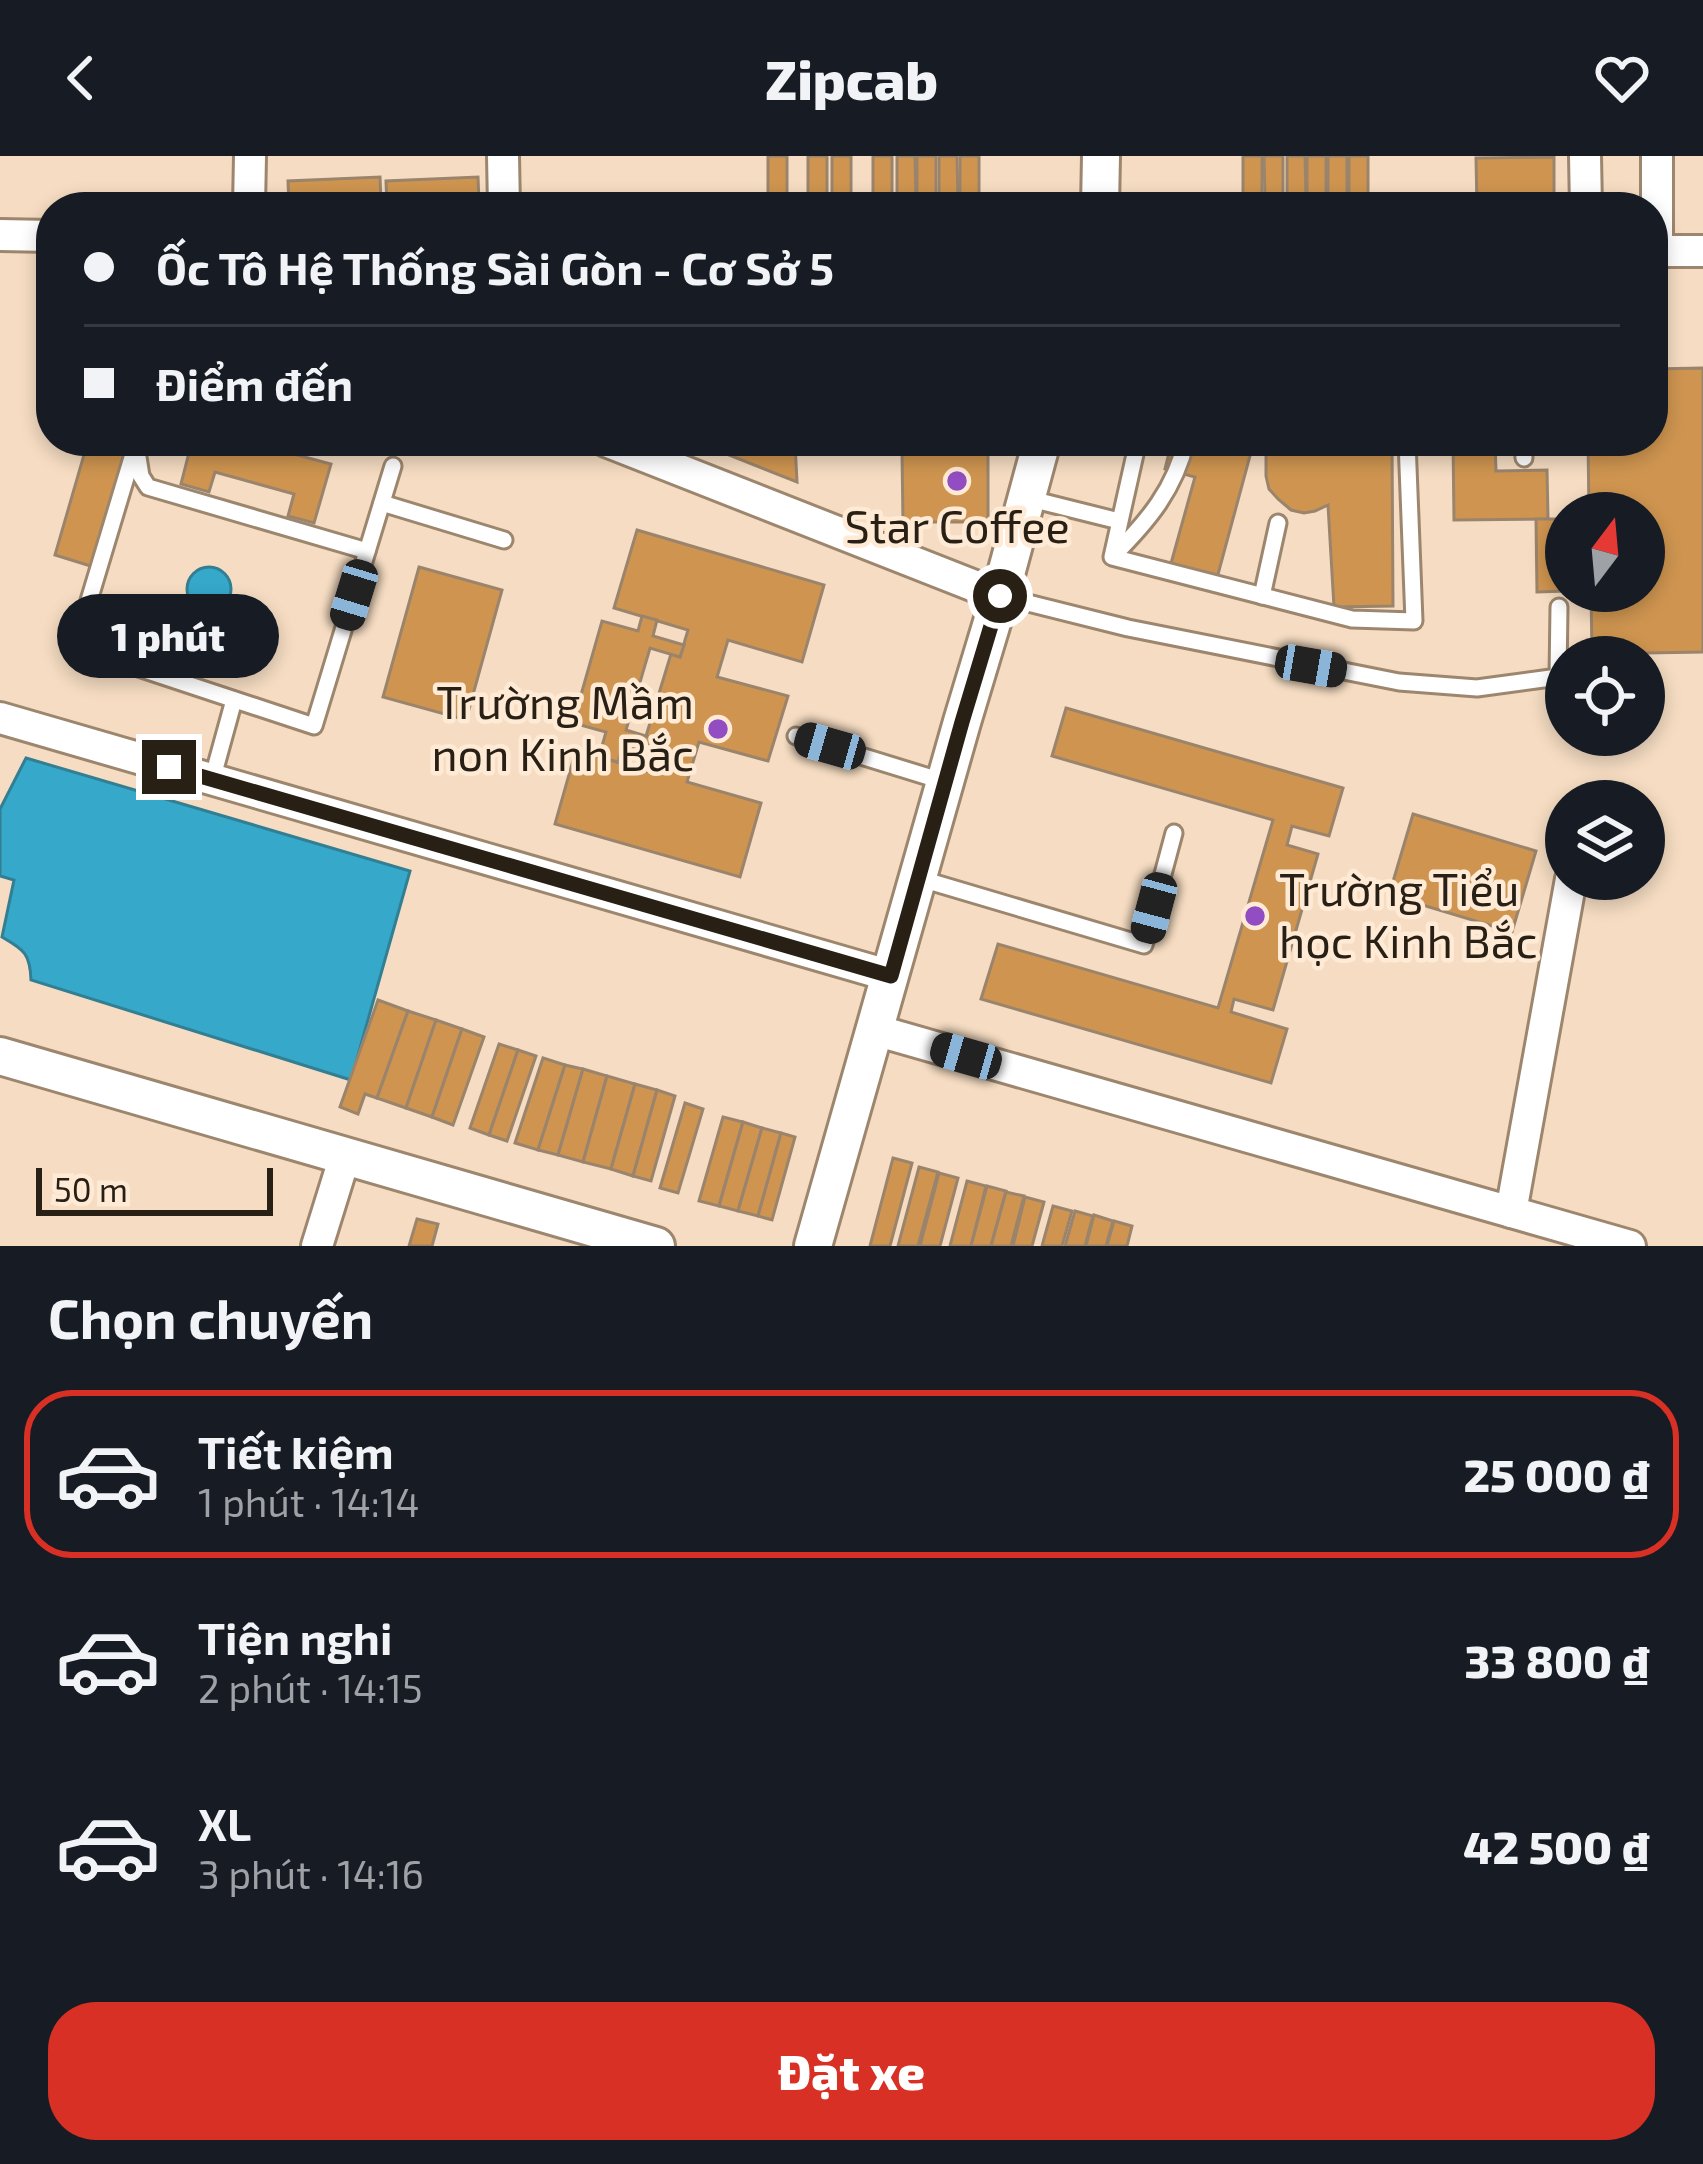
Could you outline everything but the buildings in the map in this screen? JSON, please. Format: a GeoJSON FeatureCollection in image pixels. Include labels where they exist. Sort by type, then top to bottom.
{"type":"FeatureCollection","features":[{"type":"Feature","properties":{"kind":"street"},"geometry":{"type":"LineString","coordinates":[[249,192],[250,156]]}},
{"type":"Feature","properties":{"kind":"street"},"geometry":{"type":"LineString","coordinates":[[503,156],[504,192]]}},
{"type":"Feature","properties":{"kind":"street"},"geometry":{"type":"LineString","coordinates":[[1100,192],[1101,156]]}},
{"type":"Feature","properties":{"kind":"street"},"geometry":{"type":"LineString","coordinates":[[1585,156],[1586,192]]}},
{"type":"Feature","properties":{"kind":"street"},"geometry":{"type":"LineString","coordinates":[[1656,192],[1657,156]]}},
{"type":"Feature","properties":{"kind":"street"},"geometry":{"type":"LineString","coordinates":[[0,235],[36,236]]}},
{"type":"Feature","properties":{"kind":"street"},"geometry":{"type":"LineString","coordinates":[[1668,251],[1703,250]]}},
{"type":"Feature","properties":{"kind":"street"},"geometry":{"type":"LineString","coordinates":[[644,456],[1000,596]]}},
{"type":"Feature","properties":{"kind":"street"},"geometry":{"type":"LineString","coordinates":[[813,1246],[1038,456]]}},
{"type":"Feature","properties":{"kind":"street"},"geometry":{"type":"LineString","coordinates":[[0,718],[891,976]]}},
{"type":"Feature","properties":{"kind":"street"},"geometry":{"type":"LineString","coordinates":[[1511,1212],[1567,900]]}},
{"type":"Feature","properties":{"kind":"street"},"geometry":{"type":"LineString","coordinates":[[875,1030],[1630,1246]]}},
{"type":"Feature","properties":{"kind":"street"},"geometry":{"type":"LineString","coordinates":[[0,1056],[656,1246]]}},
{"type":"Feature","properties":{"kind":"street"},"geometry":{"type":"LineString","coordinates":[[317,1246],[345,1156]]}},
{"type":"Feature","properties":{"kind":"lane"},"geometry":{"type":"LineString","coordinates":[[133,456],[75,647],[314,726],[393,466]]}},
{"type":"Feature","properties":{"kind":"lane"},"geometry":{"type":"LineString","coordinates":[[137,456],[148,487],[367,551]]}},
{"type":"Feature","properties":{"kind":"lane"},"geometry":{"type":"LineString","coordinates":[[1112,557],[1134,456]]}},
{"type":"Feature","properties":{"kind":"lane"},"geometry":{"type":"LineString","coordinates":[[1112,557],[1140,529],[1173,482],[1181,456]]}},
{"type":"Feature","properties":{"kind":"lane"},"geometry":{"type":"LineString","coordinates":[[1112,557],[1352,619],[1414,621],[1408,456]]}},
{"type":"Feature","properties":{"kind":"lane"},"geometry":{"type":"LineString","coordinates":[[1027,498],[1119,521]]}},
{"type":"Feature","properties":{"kind":"lane"},"geometry":{"type":"LineString","coordinates":[[382,502],[504,540]]}},
{"type":"Feature","properties":{"kind":"lane"},"geometry":{"type":"LineString","coordinates":[[1262,596],[1278,524]]}},
{"type":"Feature","properties":{"kind":"lane"},"geometry":{"type":"LineString","coordinates":[[1000,596],[1267,657],[1399,682],[1477,688],[1558,677],[1559,612]]}},
{"type":"Feature","properties":{"kind":"lane"},"geometry":{"type":"LineString","coordinates":[[212,780],[234,700]]}},
{"type":"Feature","properties":{"kind":"lane"},"geometry":{"type":"LineString","coordinates":[[796,736],[945,782]]}},
{"type":"Feature","properties":{"kind":"lane"},"geometry":{"type":"LineString","coordinates":[[918,878],[1144,945],[1174,833]]}},
{"type":"Feature","properties":{"kind":"water"},"geometry":{"type":"Polygon","coordinates":[[[209,567],[224,574],[231,589],[224,604],[209,611],[194,604],[187,589],[194,574],[209,567]]]}},
{"type":"Feature","properties":{"kind":"water"},"geometry":{"type":"Polygon","coordinates":[[[26,758],[410,871],[351,1080],[31,980],[24,953],[2,937],[14,880],[0,876],[0,809],[26,758]]]}},
{"type":"Feature","properties":{"kind":"place","name":"Star Coffee"},"geometry":{"type":"Point","coordinates":[957,481]}},
{"type":"Feature","properties":{"kind":"place","name":"Trường Mầm non Kinh Bắc"},"geometry":{"type":"Point","coordinates":[718,729]}},
{"type":"Feature","properties":{"kind":"place","name":"Trường Tiểu học Kinh Bắc"},"geometry":{"type":"Point","coordinates":[1255,916]}},
{"type":"Feature","properties":{"kind":"route"},"geometry":{"type":"LineString","coordinates":[[169,767],[891,976],[1000,596]]}}]}
